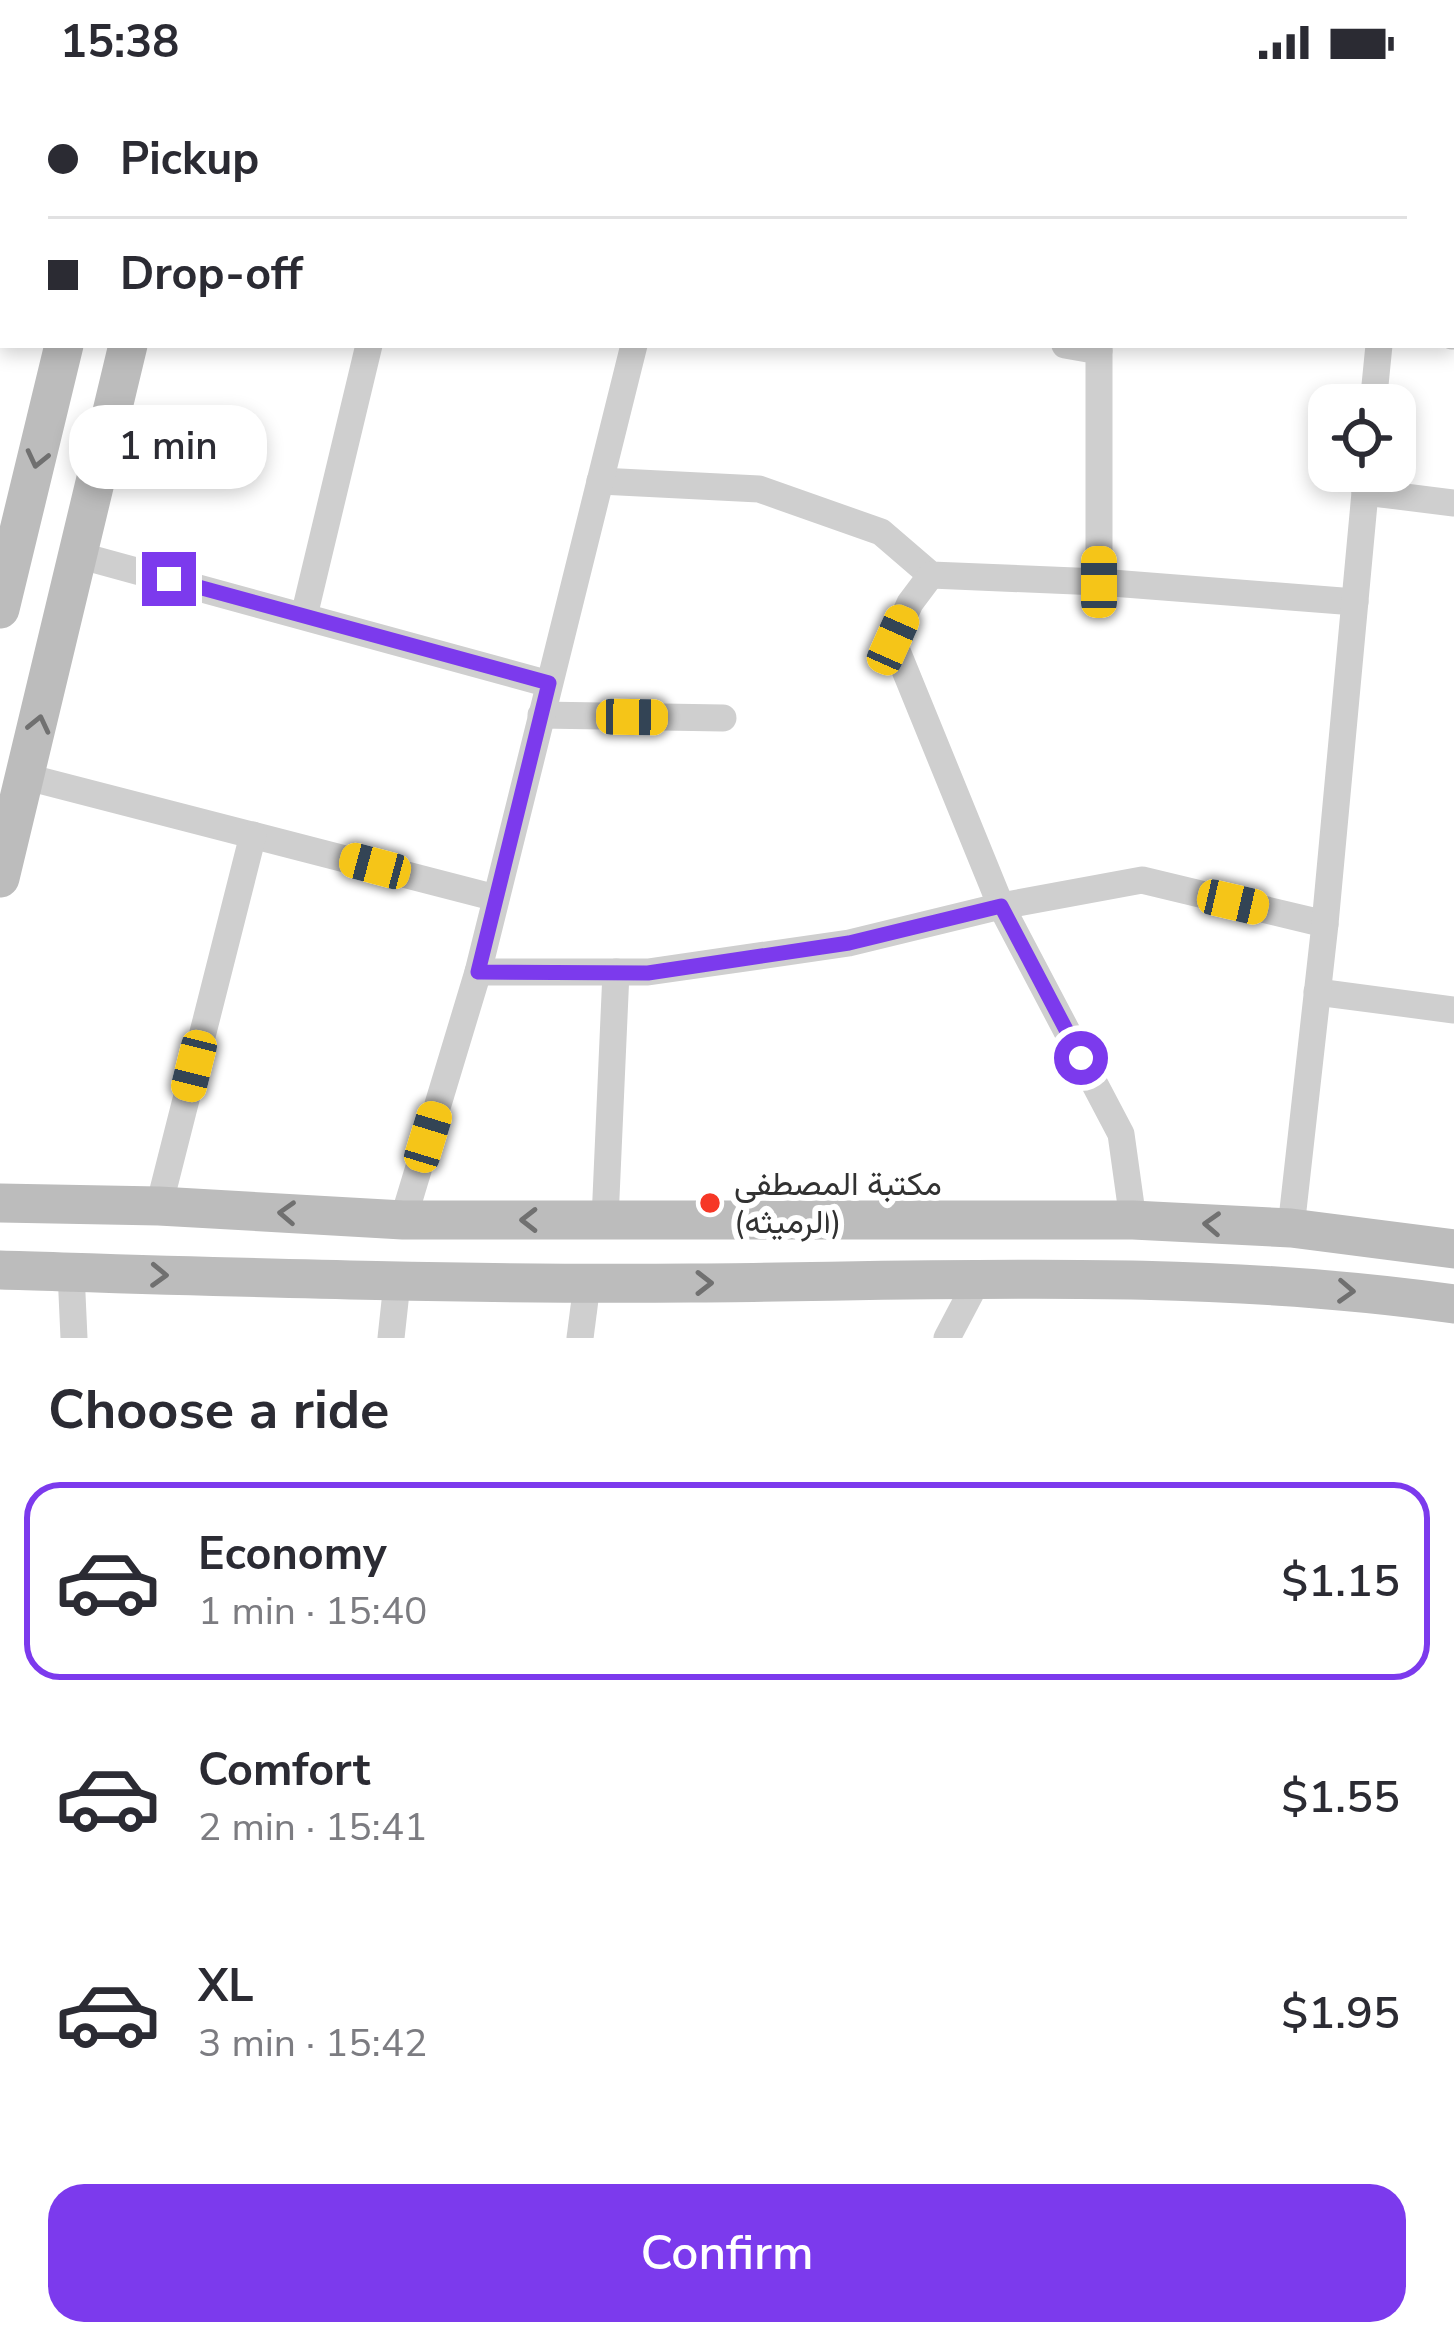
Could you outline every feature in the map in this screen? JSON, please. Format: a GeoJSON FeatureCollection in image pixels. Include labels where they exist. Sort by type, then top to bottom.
{"type":"FeatureCollection","features":[{"type":"Feature","properties":{"kind":"street"},"geometry":{"type":"LineString","coordinates":[[0,609],[10,532],[63,348]]}},
{"type":"Feature","properties":{"kind":"street"},"geometry":{"type":"LineString","coordinates":[[0,878],[127,348]]}},
{"type":"Feature","properties":{"kind":"street"},"geometry":{"type":"LineString","coordinates":[[304,616],[368,348]]}},
{"type":"Feature","properties":{"kind":"street"},"geometry":{"type":"LineString","coordinates":[[404,1220],[478,972],[633,348]]}},
{"type":"Feature","properties":{"kind":"street"},"geometry":{"type":"LineString","coordinates":[[1099,348],[1099,582]]}},
{"type":"Feature","properties":{"kind":"street"},"geometry":{"type":"LineString","coordinates":[[1375,384],[1379,348]]}},
{"type":"Feature","properties":{"kind":"street"},"geometry":{"type":"LineString","coordinates":[[600,481],[759,489],[881,532],[931,575],[1099,582],[1355,602]]}},
{"type":"Feature","properties":{"kind":"street"},"geometry":{"type":"LineString","coordinates":[[1291,1228],[1365,492]]}},
{"type":"Feature","properties":{"kind":"street"},"geometry":{"type":"LineString","coordinates":[[1408,492],[1454,503]]}},
{"type":"Feature","properties":{"kind":"street"},"geometry":{"type":"LineString","coordinates":[[78,554],[549,683]]}},
{"type":"Feature","properties":{"kind":"street"},"geometry":{"type":"LineString","coordinates":[[931,575],[910,603],[893,640],[1001,906],[1121,1134],[1133,1220]]}},
{"type":"Feature","properties":{"kind":"street"},"geometry":{"type":"LineString","coordinates":[[541,715],[723,718]]}},
{"type":"Feature","properties":{"kind":"street"},"geometry":{"type":"LineString","coordinates":[[27,777],[496,898]]}},
{"type":"Feature","properties":{"kind":"street"},"geometry":{"type":"LineString","coordinates":[[159,1206],[253,835]]}},
{"type":"Feature","properties":{"kind":"street"},"geometry":{"type":"LineString","coordinates":[[478,972],[648,973],[849,943],[1001,906],[1142,880],[1324,924]]}},
{"type":"Feature","properties":{"kind":"street"},"geometry":{"type":"LineString","coordinates":[[605,1220],[616,972]]}},
{"type":"Feature","properties":{"kind":"street"},"geometry":{"type":"LineString","coordinates":[[1317,992],[1454,1010]]}},
{"type":"Feature","properties":{"kind":"street"},"geometry":{"type":"LineString","coordinates":[[0,1203],[159,1206],[404,1220],[1133,1220],[1291,1228],[1454,1249]]}},
{"type":"Feature","properties":{"kind":"street"},"geometry":{"type":"LineString","coordinates":[[0,1270],[397,1282],[1210,1283],[1378,1293],[1454,1304]]}},
{"type":"Feature","properties":{"kind":"street"},"geometry":{"type":"LineString","coordinates":[[70,1272],[74,1338]]}},
{"type":"Feature","properties":{"kind":"street"},"geometry":{"type":"LineString","coordinates":[[947,1338],[977,1281]]}},
{"type":"Feature","properties":{"kind":"street"},"geometry":{"type":"LineString","coordinates":[[391,1338],[397,1282]]}},
{"type":"Feature","properties":{"kind":"street"},"geometry":{"type":"LineString","coordinates":[[580,1338],[587,1284]]}},
{"type":"Feature","properties":{"kind":"place","name":"مكتبة المصطفى (الرميثه)"},"geometry":{"type":"Point","coordinates":[710,1203]}},
{"type":"Feature","properties":{"kind":"route"},"geometry":{"type":"LineString","coordinates":[[169,579],[549,683],[478,972],[648,973],[849,943],[1001,906],[1081,1058]]}}]}
